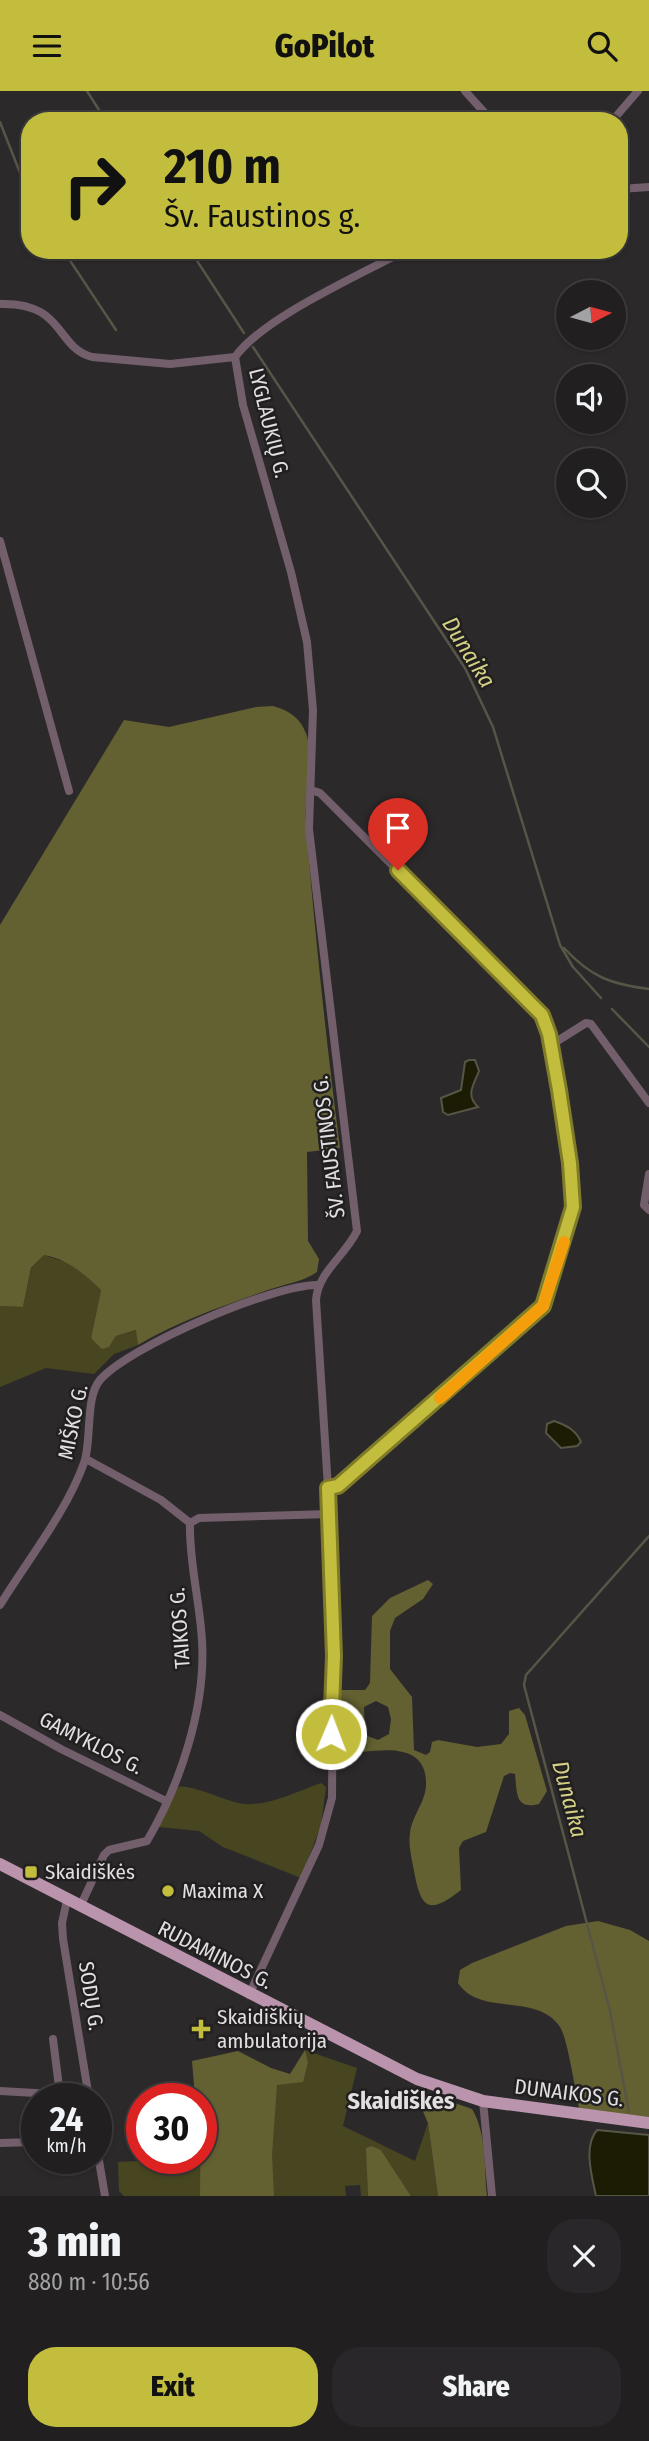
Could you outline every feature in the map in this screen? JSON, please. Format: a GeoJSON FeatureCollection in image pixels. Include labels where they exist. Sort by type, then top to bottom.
{"type":"FeatureCollection","features":[{"type":"Feature","properties":{"kind":"main road","name":"RUDAMINOS G."},"geometry":{"type":"LineString","coordinates":[[0,1864],[417,2079],[483,2101]]}},
{"type":"Feature","properties":{"kind":"main road","name":"DUNAIKOS G."},"geometry":{"type":"LineString","coordinates":[[483,2101],[649,2123]]}},
{"type":"Feature","properties":{"kind":"street"},"geometry":{"type":"LineString","coordinates":[[465,91],[484,112]]}},
{"type":"Feature","properties":{"kind":"street"},"geometry":{"type":"LineString","coordinates":[[620,112],[638,91]]}},
{"type":"Feature","properties":{"kind":"street"},"geometry":{"type":"LineString","coordinates":[[628,188],[649,187]]}},
{"type":"Feature","properties":{"kind":"street","name":"LYGLAUKIŲ G."},"geometry":{"type":"LineString","coordinates":[[291,572],[243,405],[235,357],[255,335],[280,319],[390,259]]}},
{"type":"Feature","properties":{"kind":"street"},"geometry":{"type":"LineString","coordinates":[[0,304],[16,304],[44,313],[81,352],[92,357],[170,363],[235,357]]}},
{"type":"Feature","properties":{"kind":"street"},"geometry":{"type":"LineString","coordinates":[[0,541],[69,792]]}},
{"type":"Feature","properties":{"kind":"street","name":"ŠV. FAUSTINOS G."},"geometry":{"type":"LineString","coordinates":[[291,572],[308,656],[313,710],[309,829],[356,1231],[344,1253],[317,1285]]}},
{"type":"Feature","properties":{"kind":"street"},"geometry":{"type":"LineString","coordinates":[[311,790],[320,793],[533,1005],[546,1024],[570,1163],[573,1207],[543,1306],[338,1486],[328,1488]]}},
{"type":"Feature","properties":{"kind":"street"},"geometry":{"type":"LineString","coordinates":[[551,1045],[586,1023],[591,1024],[649,1103]]}},
{"type":"Feature","properties":{"kind":"street"},"geometry":{"type":"LineString","coordinates":[[649,1174],[645,1205],[649,1210]]}},
{"type":"Feature","properties":{"kind":"street"},"geometry":{"type":"LineString","coordinates":[[250,1995],[303,1884],[329,1817],[334,1656],[317,1285]]}},
{"type":"Feature","properties":{"kind":"street","name":"MIŠKO G."},"geometry":{"type":"LineString","coordinates":[[0,1605],[75,1485],[86,1459],[94,1394],[101,1379],[171,1332],[290,1287],[317,1285]]}},
{"type":"Feature","properties":{"kind":"street"},"geometry":{"type":"LineString","coordinates":[[86,1459],[161,1500],[190,1523],[199,1518],[329,1514]]}},
{"type":"Feature","properties":{"kind":"street","name":"TAIKOS G."},"geometry":{"type":"LineString","coordinates":[[80,1907],[104,1855],[109,1850],[147,1841],[166,1801],[192,1728],[202,1665],[190,1523]]}},
{"type":"Feature","properties":{"kind":"street","name":"GAMYKLOS G."},"geometry":{"type":"LineString","coordinates":[[0,1715],[61,1749],[166,1801]]}},
{"type":"Feature","properties":{"kind":"street","name":"SODŲ G."},"geometry":{"type":"LineString","coordinates":[[67,1899],[62,1923],[87,2083]]}},
{"type":"Feature","properties":{"kind":"street"},"geometry":{"type":"LineString","coordinates":[[53,2039],[58,2083]]}},
{"type":"Feature","properties":{"kind":"street"},"geometry":{"type":"LineString","coordinates":[[0,2091],[21,2092]]}},
{"type":"Feature","properties":{"kind":"street"},"geometry":{"type":"LineString","coordinates":[[483,2101],[492,2196]]}},
{"type":"Feature","properties":{"kind":"street"},"geometry":{"type":"LineString","coordinates":[[0,2143],[21,2142]]}},
{"type":"Feature","properties":{"kind":"street"},"geometry":{"type":"LineString","coordinates":[[101,2174],[104,2196]]}},
{"type":"Feature","properties":{"kind":"shaded area"},"geometry":{"type":"Polygon","coordinates":[[[273,706],[285,710],[298,720],[307,736],[310,758],[306,826],[340,1148],[307,1152],[308,1241],[319,1259],[317,1272],[200,1315],[138,1345],[136,1330],[116,1336],[109,1347],[102,1349],[91,1338],[101,1290],[82,1273],[61,1260],[44,1255],[31,1268],[23,1307],[0,1306],[0,925],[124,720],[169,727],[256,707],[273,706]]]}},
{"type":"Feature","properties":{"kind":"shaded area"},"geometry":{"type":"Polygon","coordinates":[[[475,1060],[479,1071],[471,1094],[478,1107],[448,1115],[443,1112],[441,1098],[461,1090],[465,1062],[475,1060]]]}},
{"type":"Feature","properties":{"kind":"shaded area"},"geometry":{"type":"Polygon","coordinates":[[[44,1255],[74,1265],[101,1290],[91,1338],[109,1347],[116,1336],[137,1330],[138,1345],[114,1354],[94,1374],[46,1368],[0,1387],[0,1306],[23,1307],[31,1269],[44,1255]]]}},
{"type":"Feature","properties":{"kind":"shaded area"},"geometry":{"type":"Polygon","coordinates":[[[554,1421],[570,1429],[581,1442],[577,1446],[561,1448],[546,1433],[547,1424],[554,1421]]]}},
{"type":"Feature","properties":{"kind":"shaded area"},"geometry":{"type":"Polygon","coordinates":[[[428,1580],[433,1584],[423,1599],[395,1618],[390,1631],[390,1669],[412,1697],[414,1750],[426,1755],[430,1752],[432,1742],[438,1740],[477,1747],[501,1744],[509,1734],[509,1711],[519,1708],[525,1715],[547,1791],[539,1804],[525,1805],[519,1798],[515,1774],[504,1776],[486,1832],[463,1841],[459,1848],[461,1890],[433,1905],[423,1900],[420,1893],[410,1848],[411,1826],[426,1789],[421,1763],[400,1751],[341,1754],[336,1751],[337,1696],[342,1690],[365,1690],[370,1683],[372,1616],[390,1598],[428,1580]],[[376,1701],[364,1707],[365,1735],[378,1740],[389,1734],[391,1719],[388,1707],[376,1701]]]}},
{"type":"Feature","properties":{"kind":"shaded area"},"geometry":{"type":"Polygon","coordinates":[[[321,1783],[326,1787],[321,1825],[301,1878],[223,1847],[199,1831],[159,1827],[176,1787],[191,1788],[237,1803],[254,1804],[274,1800],[321,1783]]]}},
{"type":"Feature","properties":{"kind":"shaded area"},"geometry":{"type":"Polygon","coordinates":[[[598,1921],[630,1930],[649,1941],[649,2119],[579,2108],[563,2033],[550,2016],[537,2010],[480,1999],[468,1993],[458,1983],[460,1970],[472,1963],[566,1926],[598,1921]]]}},
{"type":"Feature","properties":{"kind":"shaded area"},"geometry":{"type":"Polygon","coordinates":[[[305,2050],[357,2068],[343,2126],[415,2161],[428,2123],[438,2196],[411,2196],[381,2150],[372,2146],[367,2149],[368,2196],[361,2196],[360,2185],[345,2186],[346,2196],[124,2196],[119,2191],[118,2162],[126,2162],[126,2174],[217,2174],[217,2143],[277,2085],[308,2062],[305,2050]]]}},
{"type":"Feature","properties":{"kind":"shaded area"},"geometry":{"type":"Polygon","coordinates":[[[305,2050],[308,2062],[303,2082],[277,2085],[272,2155],[274,2196],[200,2196],[200,2174],[217,2174],[217,2083],[194,2083],[192,2061],[238,2051],[271,2068],[290,2074],[305,2050]]]}},
{"type":"Feature","properties":{"kind":"shaded area"},"geometry":{"type":"Polygon","coordinates":[[[426,2093],[472,2109],[483,2140],[487,2196],[438,2196],[428,2123],[419,2102],[426,2093]]]}},
{"type":"Feature","properties":{"kind":"shaded area"},"geometry":{"type":"Polygon","coordinates":[[[597,2130],[649,2135],[649,2196],[596,2196],[589,2153],[597,2130]]]}},
{"type":"Feature","properties":{"kind":"shaded area"},"geometry":{"type":"Polygon","coordinates":[[[372,2146],[381,2150],[411,2196],[368,2196],[366,2148],[372,2146]]]}},
{"type":"Feature","properties":{"kind":"waterway","name":"Dunaika"},"geometry":{"type":"LineString","coordinates":[[87,91],[100,112]]}},
{"type":"Feature","properties":{"kind":"waterway"},"geometry":{"type":"LineString","coordinates":[[0,122],[21,175]]}},
{"type":"Feature","properties":{"kind":"waterway"},"geometry":{"type":"LineString","coordinates":[[69,259],[116,330]]}},
{"type":"Feature","properties":{"kind":"waterway","name":"Dunaika"},"geometry":{"type":"LineString","coordinates":[[196,259],[244,333]]}},
{"type":"Feature","properties":{"kind":"waterway","name":"Dunaika"},"geometry":{"type":"LineString","coordinates":[[253,347],[465,668],[493,727],[560,945],[573,967],[601,998]]}},
{"type":"Feature","properties":{"kind":"waterway"},"geometry":{"type":"LineString","coordinates":[[564,948],[583,966],[602,977],[623,985],[649,989]]}},
{"type":"Feature","properties":{"kind":"waterway","name":"Dunaika"},"geometry":{"type":"LineString","coordinates":[[612,1009],[649,1047]]}},
{"type":"Feature","properties":{"kind":"waterway","name":"Dunaika"},"geometry":{"type":"LineString","coordinates":[[629,2112],[610,2011],[524,1685],[526,1675],[649,1536]]}},
{"type":"Feature","properties":{"kind":"slow traffic"},"geometry":{"type":"LineString","coordinates":[[440,1398],[543,1306],[564,1242]]}},
{"type":"Feature","properties":{"kind":"place","name":"Skaidiškės"},"geometry":{"type":"Point","coordinates":[31,1872]}},
{"type":"Feature","properties":{"kind":"place","name":"Maxima X"},"geometry":{"type":"Point","coordinates":[168,1891]}},
{"type":"Feature","properties":{"kind":"place","name":"Skaidiškių ambulatorija"},"geometry":{"type":"Point","coordinates":[201,2029]}},
{"type":"Feature","properties":{"kind":"district","name":"Skaidiškės"},"geometry":{"type":"Point","coordinates":[401,2101]}},
{"type":"Feature","properties":{"kind":"route"},"geometry":{"type":"LineString","coordinates":[[331,1734],[334,1656],[328,1488],[338,1486],[543,1306],[566,1238],[573,1207],[570,1163],[559,1090],[549,1034],[542,1015],[398,870]]}}]}
